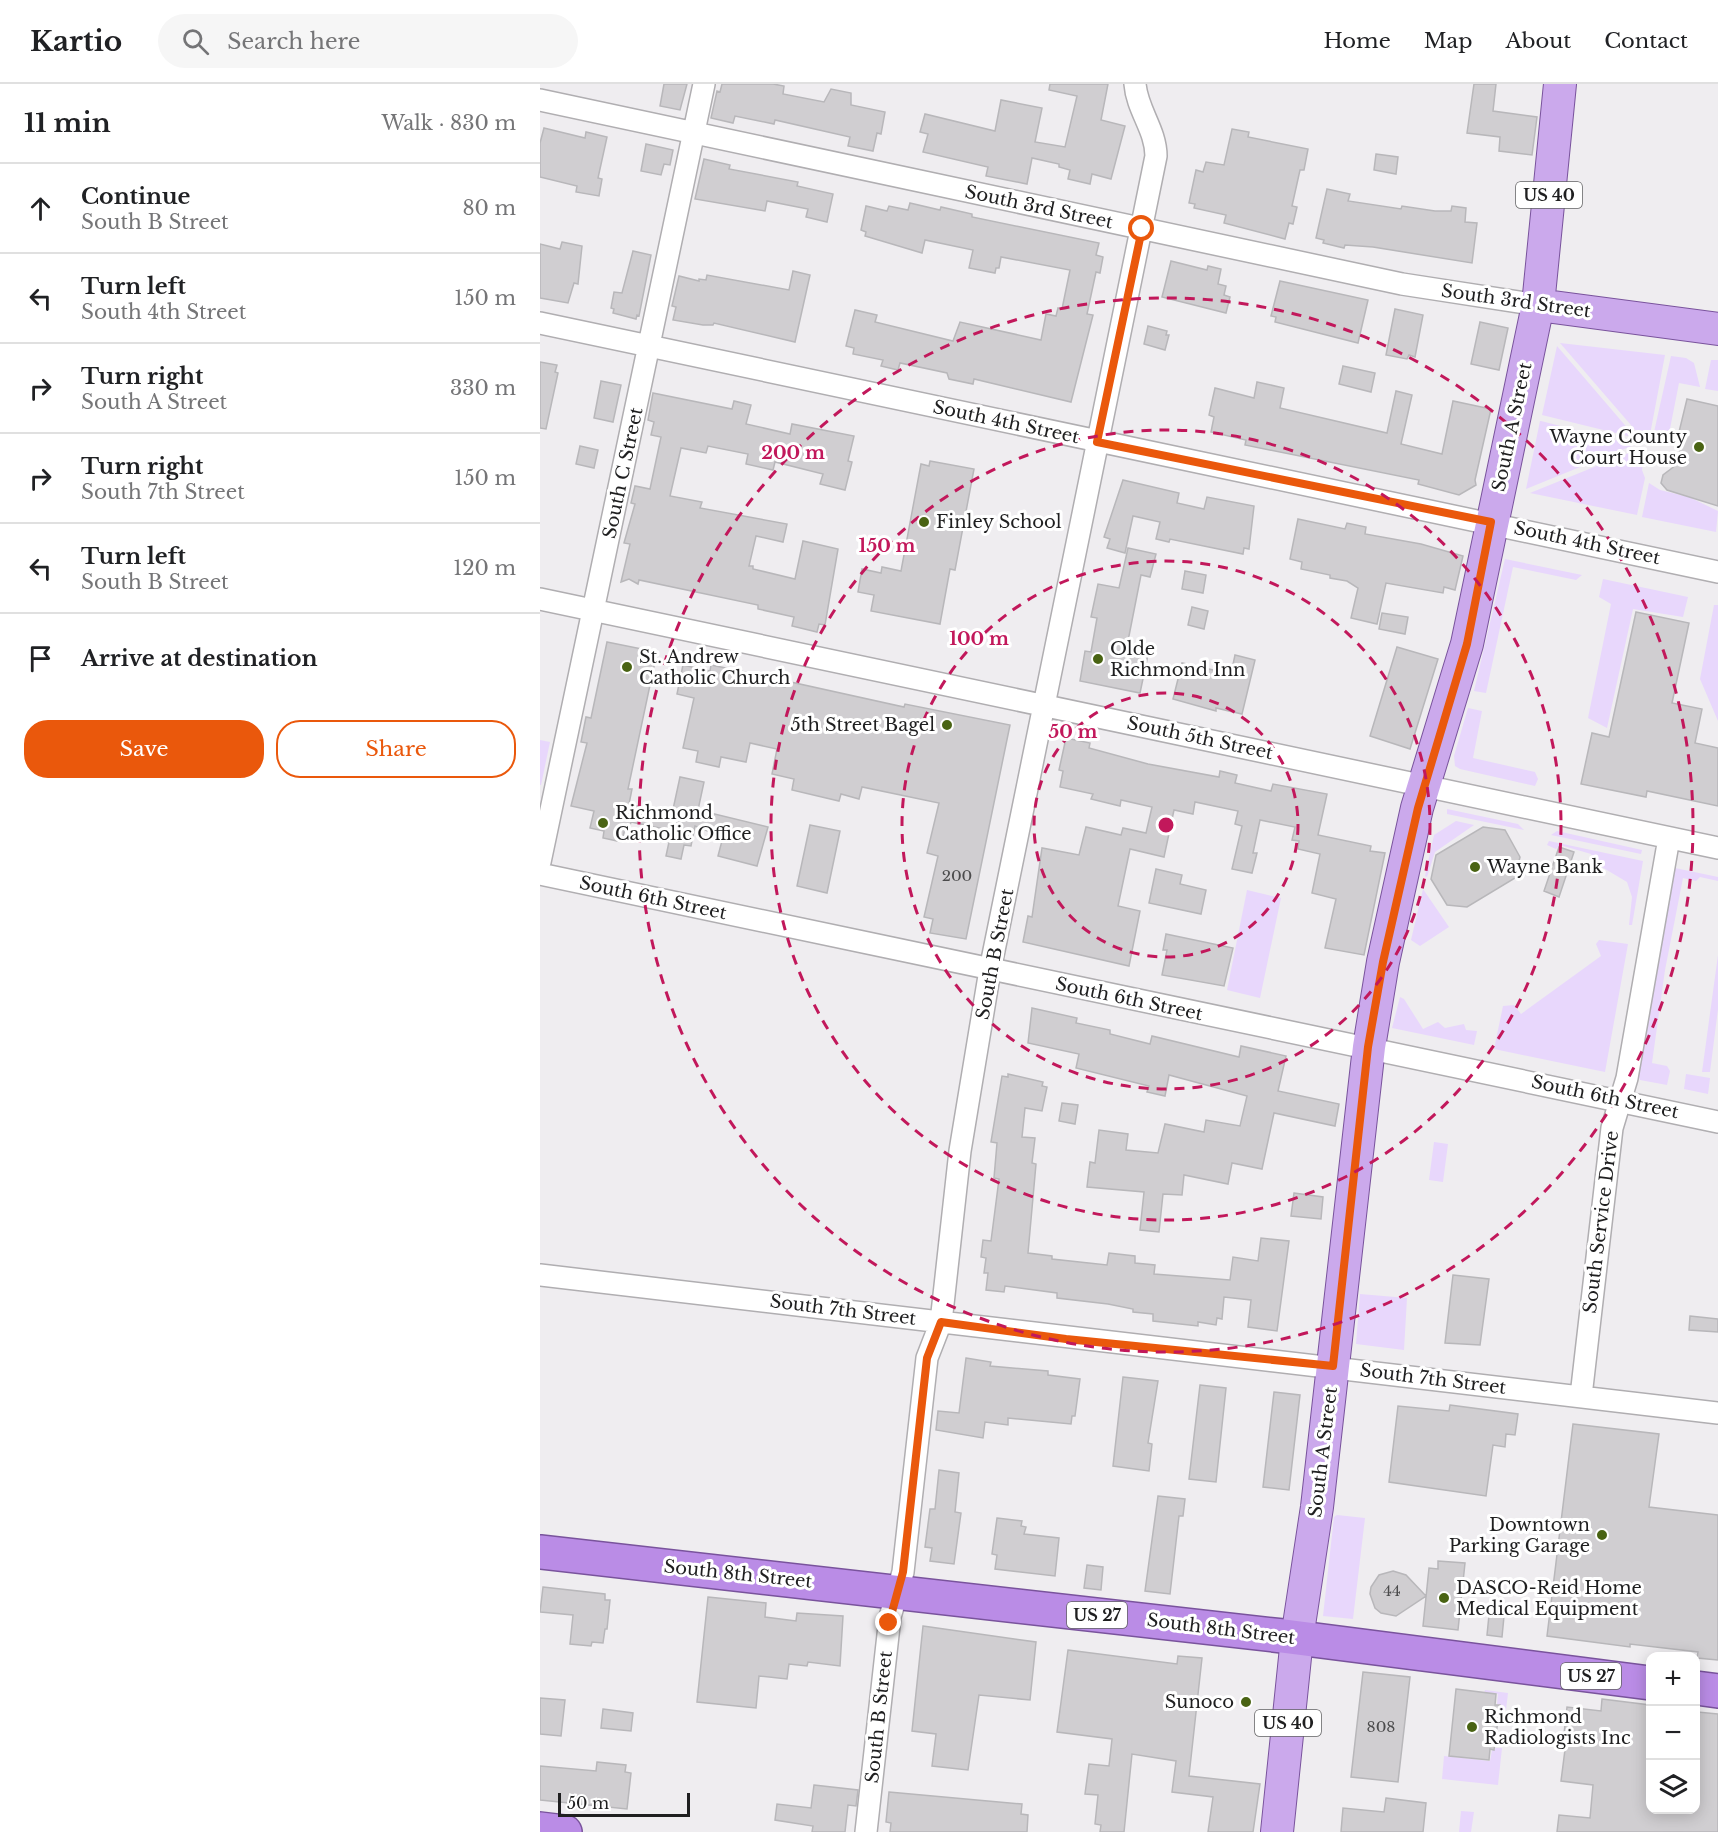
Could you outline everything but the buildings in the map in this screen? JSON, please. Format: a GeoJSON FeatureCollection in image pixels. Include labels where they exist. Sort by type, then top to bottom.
{"type":"FeatureCollection","features":[{"type":"Feature","properties":{"kind":"highway","name":"South 8th Street"},"geometry":{"type":"LineString","coordinates":[[540,1552],[1297,1638],[1646,1682]]}},
{"type":"Feature","properties":{"kind":"highway"},"geometry":{"type":"LineString","coordinates":[[1700,1689],[1718,1691]]}},
{"type":"Feature","properties":{"kind":"highway"},"geometry":{"type":"LineString","coordinates":[[540,1829],[565,1832]]}},
{"type":"Feature","properties":{"kind":"main road","name":"South A Street"},"geometry":{"type":"LineString","coordinates":[[1277,1832],[1297,1638],[1317,1507],[1368,1047],[1383,962],[1424,785],[1467,644],[1538,305],[1560,84]]}},
{"type":"Feature","properties":{"kind":"main road","name":"South 3rd Street"},"geometry":{"type":"LineString","coordinates":[[1538,305],[1718,329]]}},
{"type":"Feature","properties":{"kind":"street","name":"South C Street"},"geometry":{"type":"LineString","coordinates":[[540,862],[595,611],[704,84]]}},
{"type":"Feature","properties":{"kind":"street","name":"South B Street"},"geometry":{"type":"LineString","coordinates":[[866,1832],[890,1617],[903,1572],[927,1358],[941,1322],[956,1188],[990,970],[1046,705],[1156,156],[1156,143],[1136,97],[1135,84]]}},
{"type":"Feature","properties":{"kind":"street","name":"South 3rd Street"},"geometry":{"type":"LineString","coordinates":[[540,100],[1402,284],[1538,305]]}},
{"type":"Feature","properties":{"kind":"street","name":"South 4th Street"},"geometry":{"type":"LineString","coordinates":[[540,323],[1097,442],[1491,522],[1718,572]]}},
{"type":"Feature","properties":{"kind":"street","name":"South 5th Street"},"geometry":{"type":"LineString","coordinates":[[540,599],[1718,848]]}},
{"type":"Feature","properties":{"kind":"street","name":"South Service Drive"},"geometry":{"type":"LineString","coordinates":[[1581,1396],[1612,1128],[1619,1099],[1628,1078],[1669,838]]}},
{"type":"Feature","properties":{"kind":"street","name":"South 6th Street"},"geometry":{"type":"LineString","coordinates":[[540,874],[1341,1044],[1368,1047],[1619,1099],[1718,1122]]}},
{"type":"Feature","properties":{"kind":"street","name":"South 7th Street"},"geometry":{"type":"LineString","coordinates":[[540,1275],[1066,1339],[1333,1366],[1718,1413]]}},
{"type":"Feature","properties":{"kind":"shaded area"},"geometry":{"type":"Polygon","coordinates":[[[1560,343],[1665,355],[1649,440],[1643,439],[1560,343]]]}},
{"type":"Feature","properties":{"kind":"shaded area"},"geometry":{"type":"Polygon","coordinates":[[[1557,346],[1636,438],[1542,415],[1557,346]]]}},
{"type":"Feature","properties":{"kind":"shaded area"},"geometry":{"type":"Polygon","coordinates":[[[1671,356],[1686,358],[1694,363],[1700,387],[1679,383],[1667,444],[1652,441],[1671,356]]]}},
{"type":"Feature","properties":{"kind":"shaded area"},"geometry":{"type":"Polygon","coordinates":[[[1711,360],[1718,360],[1718,391],[1705,389],[1711,360]]]}},
{"type":"Feature","properties":{"kind":"shaded area"},"geometry":{"type":"Polygon","coordinates":[[[1541,421],[1634,445],[1526,489],[1541,421]]]}},
{"type":"Feature","properties":{"kind":"shaded area"},"geometry":{"type":"Polygon","coordinates":[[[1641,448],[1645,450],[1642,470],[1645,478],[1637,515],[1530,493],[1641,448]]]}},
{"type":"Feature","properties":{"kind":"shaded area"},"geometry":{"type":"Polygon","coordinates":[[[1649,483],[1660,490],[1689,497],[1718,511],[1716,532],[1642,517],[1649,483]]]}},
{"type":"Feature","properties":{"kind":"shaded area"},"geometry":{"type":"Polygon","coordinates":[[[1505,559],[1582,575],[1576,580],[1513,567],[1486,693],[1474,691],[1505,559]]]}},
{"type":"Feature","properties":{"kind":"shaded area"},"geometry":{"type":"Polygon","coordinates":[[[1603,579],[1688,597],[1683,617],[1633,609],[1607,728],[1588,718],[1611,604],[1599,597],[1603,579]]]}},
{"type":"Feature","properties":{"kind":"shaded area"},"geometry":{"type":"Polygon","coordinates":[[[1714,605],[1718,605],[1718,721],[1700,679],[1714,605]]]}},
{"type":"Feature","properties":{"kind":"shaded area"},"geometry":{"type":"Polygon","coordinates":[[[1468,708],[1482,711],[1473,758],[1535,772],[1538,779],[1535,786],[1455,766],[1454,756],[1468,708]]]}},
{"type":"Feature","properties":{"kind":"shaded area"},"geometry":{"type":"Polygon","coordinates":[[[540,740],[550,742],[541,785],[540,785],[540,740]]]}},
{"type":"Feature","properties":{"kind":"shaded area"},"geometry":{"type":"Polygon","coordinates":[[[1447,809],[1518,824],[1524,830],[1447,814],[1447,809]]]}},
{"type":"Feature","properties":{"kind":"shaded area"},"geometry":{"type":"Polygon","coordinates":[[[1456,821],[1474,825],[1435,852],[1427,877],[1425,876],[1434,835],[1456,821]]]}},
{"type":"Feature","properties":{"kind":"shaded area"},"geometry":{"type":"Polygon","coordinates":[[[1557,831],[1642,850],[1641,854],[1551,835],[1557,831]]]}},
{"type":"Feature","properties":{"kind":"shaded area"},"geometry":{"type":"Polygon","coordinates":[[[1549,841],[1643,861],[1632,925],[1629,925],[1632,897],[1627,882],[1595,863],[1591,854],[1560,845],[1556,849],[1547,845],[1549,841]]]}},
{"type":"Feature","properties":{"kind":"shaded area"},"geometry":{"type":"Polygon","coordinates":[[[1675,868],[1718,877],[1718,881],[1700,877],[1696,881],[1683,878],[1665,970],[1652,1063],[1667,1066],[1670,1071],[1667,1085],[1640,1080],[1638,1075],[1675,868]]]}},
{"type":"Feature","properties":{"kind":"shaded area"},"geometry":{"type":"Polygon","coordinates":[[[1423,889],[1449,927],[1420,946],[1411,940],[1423,889]]]}},
{"type":"Feature","properties":{"kind":"shaded area"},"geometry":{"type":"Polygon","coordinates":[[[1247,890],[1281,898],[1260,998],[1227,990],[1247,890]]]}},
{"type":"Feature","properties":{"kind":"shaded area"},"geometry":{"type":"Polygon","coordinates":[[[1599,940],[1628,944],[1605,1072],[1494,1049],[1503,1006],[1514,1005],[1521,1014],[1601,956],[1596,944],[1599,940]]]}},
{"type":"Feature","properties":{"kind":"shaded area"},"geometry":{"type":"Polygon","coordinates":[[[1718,955],[1718,1009],[1710,1072],[1702,1072],[1718,955]]]}},
{"type":"Feature","properties":{"kind":"shaded area"},"geometry":{"type":"Polygon","coordinates":[[[1400,997],[1404,999],[1423,1029],[1438,1022],[1445,1028],[1464,1024],[1466,1030],[1477,1031],[1474,1045],[1392,1028],[1400,997]]]}},
{"type":"Feature","properties":{"kind":"shaded area"},"geometry":{"type":"Polygon","coordinates":[[[1686,1074],[1710,1078],[1708,1094],[1684,1089],[1686,1074]]]}},
{"type":"Feature","properties":{"kind":"shaded area"},"geometry":{"type":"Polygon","coordinates":[[[1434,1142],[1448,1144],[1443,1182],[1429,1180],[1434,1142]]]}},
{"type":"Feature","properties":{"kind":"shaded area"},"geometry":{"type":"Polygon","coordinates":[[[1360,1294],[1407,1298],[1404,1350],[1356,1344],[1360,1294]]]}},
{"type":"Feature","properties":{"kind":"shaded area"},"geometry":{"type":"Polygon","coordinates":[[[1337,1515],[1365,1518],[1353,1619],[1323,1616],[1334,1517],[1337,1515]]]}},
{"type":"Feature","properties":{"kind":"shaded area"},"geometry":{"type":"Polygon","coordinates":[[[1485,1690],[1508,1693],[1506,1710],[1500,1710],[1501,1705],[1497,1704],[1498,1694],[1484,1693],[1485,1690]]]}},
{"type":"Feature","properties":{"kind":"shaded area"},"geometry":{"type":"Polygon","coordinates":[[[1502,1748],[1498,1785],[1442,1779],[1444,1756],[1490,1761],[1492,1750],[1502,1748]]]}},
{"type":"Feature","properties":{"kind":"shaded area"},"geometry":{"type":"Polygon","coordinates":[[[1461,1811],[1474,1812],[1471,1832],[1459,1832],[1461,1811]]]}},
{"type":"Feature","properties":{"kind":"place","name":"Wayne County Court House"},"geometry":{"type":"Point","coordinates":[1699,447]}},
{"type":"Feature","properties":{"kind":"place","name":"Finley School"},"geometry":{"type":"Point","coordinates":[924,522]}},
{"type":"Feature","properties":{"kind":"place","name":"Olde Richmond Inn"},"geometry":{"type":"Point","coordinates":[1098,659]}},
{"type":"Feature","properties":{"kind":"place","name":"St. Andrew Catholic Church"},"geometry":{"type":"Point","coordinates":[627,667]}},
{"type":"Feature","properties":{"kind":"place","name":"5th Street Bagel"},"geometry":{"type":"Point","coordinates":[947,725]}},
{"type":"Feature","properties":{"kind":"place","name":"Richmond Catholic Office"},"geometry":{"type":"Point","coordinates":[603,823]}},
{"type":"Feature","properties":{"kind":"place","name":"Wayne Bank"},"geometry":{"type":"Point","coordinates":[1475,867]}},
{"type":"Feature","properties":{"kind":"place","name":"Downtown Parking Garage"},"geometry":{"type":"Point","coordinates":[1602,1535]}},
{"type":"Feature","properties":{"kind":"place","name":"DASCO-Reid Home Medical Equipment"},"geometry":{"type":"Point","coordinates":[1444,1598]}},
{"type":"Feature","properties":{"kind":"place","name":"Sunoco"},"geometry":{"type":"Point","coordinates":[1246,1702]}},
{"type":"Feature","properties":{"kind":"place","name":"Richmond Radiologists Inc"},"geometry":{"type":"Point","coordinates":[1472,1727]}},
{"type":"Feature","properties":{"kind":"route"},"geometry":{"type":"LineString","coordinates":[[889,1623],[903,1572],[927,1358],[933,1337],[941,1322],[1066,1339],[1333,1366],[1368,1047],[1383,962],[1418,808],[1467,644],[1491,522],[1097,442],[1142,229]]}}]}
